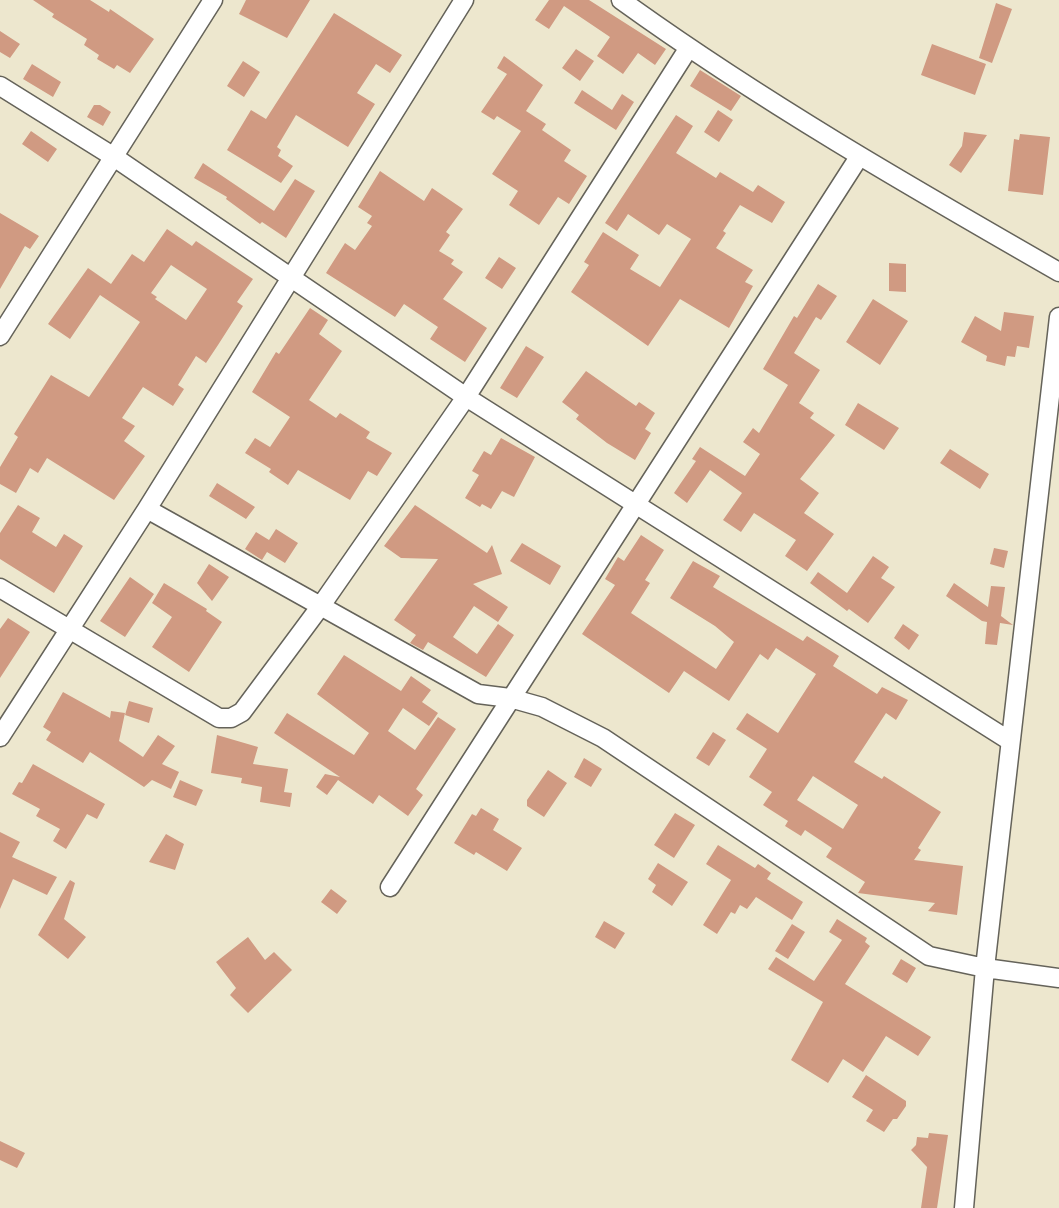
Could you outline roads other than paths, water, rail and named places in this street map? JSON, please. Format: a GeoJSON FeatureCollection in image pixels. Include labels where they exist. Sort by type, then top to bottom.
{"type":"FeatureCollection","features":[{"type":"Feature","properties":{"kind":"street"},"geometry":{"type":"LineString","coordinates":[[0,336],[213,0]]}},
{"type":"Feature","properties":{"kind":"street"},"geometry":{"type":"LineString","coordinates":[[0,737],[147,509],[464,0]]}},
{"type":"Feature","properties":{"kind":"street"},"geometry":{"type":"LineString","coordinates":[[621,0],[688,48],[859,157],[1059,272]]}},
{"type":"Feature","properties":{"kind":"street"},"geometry":{"type":"LineString","coordinates":[[0,588],[219,718],[231,718],[242,712],[320,607],[466,397],[688,48]]}},
{"type":"Feature","properties":{"kind":"street"},"geometry":{"type":"LineString","coordinates":[[0,86],[114,157],[466,397],[634,506],[1010,741]]}},
{"type":"Feature","properties":{"kind":"street"},"geometry":{"type":"LineString","coordinates":[[390,887],[859,157]]}},
{"type":"Feature","properties":{"kind":"street"},"geometry":{"type":"LineString","coordinates":[[963,1208],[985,968],[1059,317]]}},
{"type":"Feature","properties":{"kind":"street"},"geometry":{"type":"LineString","coordinates":[[147,509],[478,694],[510,698],[542,707],[603,738],[929,956],[985,968],[1059,978]]}}]}
